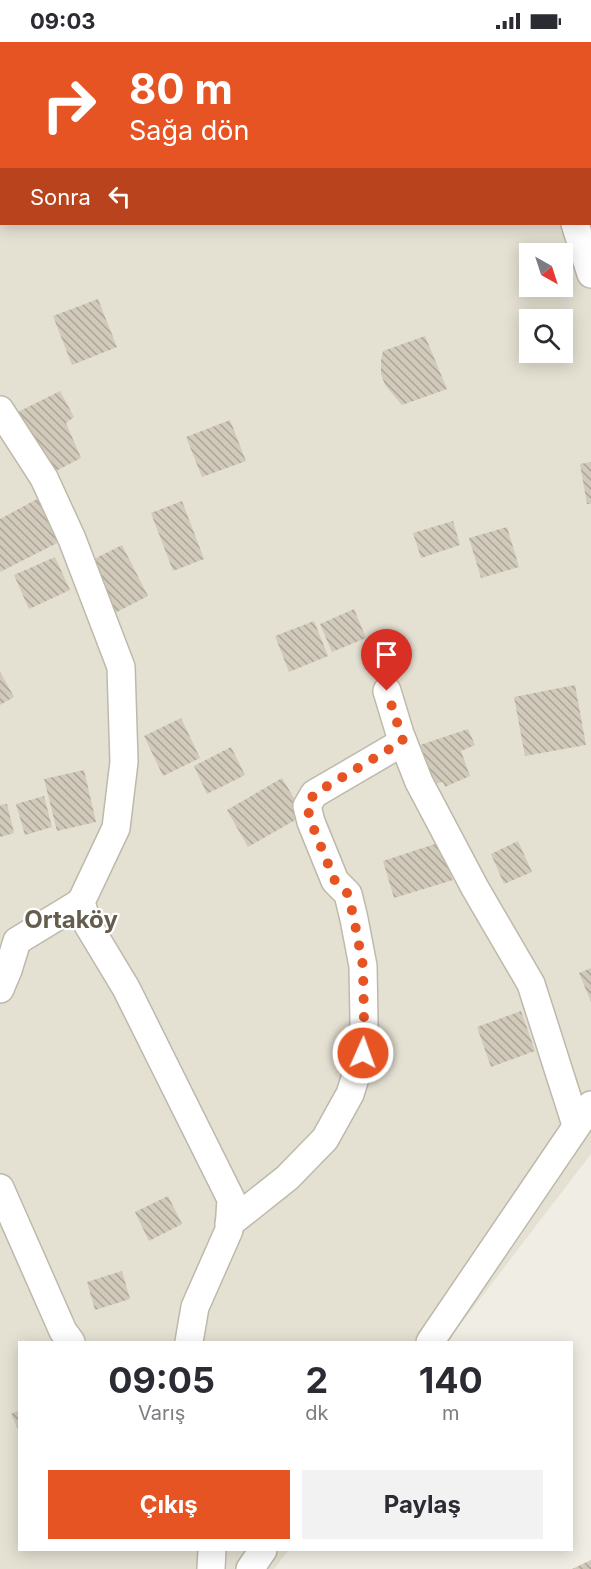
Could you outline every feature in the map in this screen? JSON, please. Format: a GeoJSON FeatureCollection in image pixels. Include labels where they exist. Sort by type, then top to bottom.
{"type":"FeatureCollection","features":[{"type":"Feature","properties":{"kind":"street"},"geometry":{"type":"LineString","coordinates":[[575,225],[591,274]]}},
{"type":"Feature","properties":{"kind":"street"},"geometry":{"type":"LineString","coordinates":[[0,410],[44,478],[72,539],[121,667],[124,762],[116,828],[81,902],[17,941],[3,973]]}},
{"type":"Feature","properties":{"kind":"street"},"geometry":{"type":"LineString","coordinates":[[387,691],[419,782],[475,888],[531,984],[584,1115],[431,1341]]}},
{"type":"Feature","properties":{"kind":"street"},"geometry":{"type":"LineString","coordinates":[[229,1224],[287,1178],[325,1139],[350,1094],[363,1053],[363,966],[348,894],[335,881],[311,822],[307,806],[314,794],[403,741]]}},
{"type":"Feature","properties":{"kind":"street"},"geometry":{"type":"LineString","coordinates":[[81,902],[88,925],[126,988],[231,1199],[228,1230],[195,1308],[189,1341]]}},
{"type":"Feature","properties":{"kind":"street"},"geometry":{"type":"LineString","coordinates":[[0,1188],[69,1341]]}},
{"type":"Feature","properties":{"kind":"street"},"geometry":{"type":"LineString","coordinates":[[211,1569],[212,1551]]}},
{"type":"Feature","properties":{"kind":"street"},"geometry":{"type":"LineString","coordinates":[[250,1569],[261,1551]]}},
{"type":"Feature","properties":{"kind":"shaded area"},"geometry":{"type":"Polygon","coordinates":[[[0,225],[562,225],[591,240],[591,1154],[448,1341],[18,1341],[18,1551],[288,1551],[274,1569],[0,1569],[0,225]]]}},
{"type":"Feature","properties":{"kind":"building"},"geometry":{"type":"Polygon","coordinates":[[[98,299],[117,347],[72,365],[53,316],[98,299]]]}},
{"type":"Feature","properties":{"kind":"building"},"geometry":{"type":"Polygon","coordinates":[[[425,336],[447,389],[402,405],[385,385],[381,374],[383,351],[425,336]]]}},
{"type":"Feature","properties":{"kind":"building"},"geometry":{"type":"Polygon","coordinates":[[[60,391],[74,417],[66,423],[81,458],[52,473],[12,415],[60,391]]]}},
{"type":"Feature","properties":{"kind":"building"},"geometry":{"type":"Polygon","coordinates":[[[230,420],[246,461],[202,477],[186,437],[230,420]]]}},
{"type":"Feature","properties":{"kind":"building"},"geometry":{"type":"Polygon","coordinates":[[[591,462],[591,504],[587,504],[580,464],[591,462]]]}},
{"type":"Feature","properties":{"kind":"building"},"geometry":{"type":"Polygon","coordinates":[[[39,498],[61,541],[0,572],[0,519],[39,498]]]}},
{"type":"Feature","properties":{"kind":"building"},"geometry":{"type":"Polygon","coordinates":[[[182,501],[204,559],[173,571],[151,513],[182,501]]]}},
{"type":"Feature","properties":{"kind":"building"},"geometry":{"type":"Polygon","coordinates":[[[453,521],[460,545],[421,558],[413,533],[453,521]]]}},
{"type":"Feature","properties":{"kind":"building"},"geometry":{"type":"Polygon","coordinates":[[[507,527],[519,567],[481,578],[469,538],[507,527]]]}},
{"type":"Feature","properties":{"kind":"building"},"geometry":{"type":"Polygon","coordinates":[[[122,545],[148,596],[113,614],[88,562],[122,545]]]}},
{"type":"Feature","properties":{"kind":"building"},"geometry":{"type":"Polygon","coordinates":[[[55,557],[70,590],[29,609],[14,575],[55,557]]]}},
{"type":"Feature","properties":{"kind":"building"},"geometry":{"type":"Polygon","coordinates":[[[354,609],[366,638],[332,652],[320,624],[354,609]]]}},
{"type":"Feature","properties":{"kind":"building"},"geometry":{"type":"Polygon","coordinates":[[[314,621],[328,656],[289,672],[275,636],[314,621]]]}},
{"type":"Feature","properties":{"kind":"building"},"geometry":{"type":"Polygon","coordinates":[[[0,672],[14,697],[0,705],[0,672]]]}},
{"type":"Feature","properties":{"kind":"building"},"geometry":{"type":"Polygon","coordinates":[[[575,685],[586,745],[525,756],[514,697],[575,685]]]}},
{"type":"Feature","properties":{"kind":"building"},"geometry":{"type":"Polygon","coordinates":[[[181,718],[200,758],[163,776],[144,736],[181,718]]]}},
{"type":"Feature","properties":{"kind":"building"},"geometry":{"type":"Polygon","coordinates":[[[468,729],[475,745],[461,751],[470,776],[445,787],[443,782],[435,784],[420,745],[468,729]]]}},
{"type":"Feature","properties":{"kind":"building"},"geometry":{"type":"Polygon","coordinates":[[[231,747],[245,775],[207,794],[194,766],[231,747]]]}},
{"type":"Feature","properties":{"kind":"building"},"geometry":{"type":"Polygon","coordinates":[[[84,770],[96,822],[57,831],[44,779],[84,770]]]}},
{"type":"Feature","properties":{"kind":"building"},"geometry":{"type":"Polygon","coordinates":[[[282,778],[304,815],[248,847],[227,810],[282,778]]]}},
{"type":"Feature","properties":{"kind":"building"},"geometry":{"type":"Polygon","coordinates":[[[44,796],[52,827],[25,835],[16,804],[44,796]]]}},
{"type":"Feature","properties":{"kind":"building"},"geometry":{"type":"Polygon","coordinates":[[[7,804],[14,833],[0,837],[0,805],[7,804]]]}},
{"type":"Feature","properties":{"kind":"building"},"geometry":{"type":"Polygon","coordinates":[[[518,841],[532,872],[504,884],[491,854],[518,841]]]}},
{"type":"Feature","properties":{"kind":"building"},"geometry":{"type":"Polygon","coordinates":[[[441,842],[453,880],[394,898],[383,861],[441,842]]]}},
{"type":"Feature","properties":{"kind":"building"},"geometry":{"type":"Polygon","coordinates":[[[591,968],[591,1002],[579,973],[591,968]]]}},
{"type":"Feature","properties":{"kind":"building"},"geometry":{"type":"Polygon","coordinates":[[[521,1011],[535,1051],[491,1067],[477,1027],[521,1011]]]}},
{"type":"Feature","properties":{"kind":"building"},"geometry":{"type":"Polygon","coordinates":[[[168,1196],[182,1224],[149,1241],[135,1212],[168,1196]]]}},
{"type":"Feature","properties":{"kind":"building"},"geometry":{"type":"Polygon","coordinates":[[[122,1271],[130,1299],[95,1310],[87,1282],[122,1271]]]}},
{"type":"Feature","properties":{"kind":"building"},"geometry":{"type":"Polygon","coordinates":[[[18,1411],[18,1429],[11,1414],[18,1411]]]}},
{"type":"Feature","properties":{"kind":"building"},"geometry":{"type":"Polygon","coordinates":[[[591,1560],[591,1569],[572,1569],[591,1560]]]}},
{"type":"Feature","properties":{"kind":"district","name":"Ortaköy"},"geometry":{"type":"Point","coordinates":[71,919]}},
{"type":"Feature","properties":{"kind":"route"},"geometry":{"type":"LineString","coordinates":[[363,1053],[363,966],[354,919],[348,894],[335,881],[311,822],[307,806],[314,794],[403,741],[387,691]]}}]}
